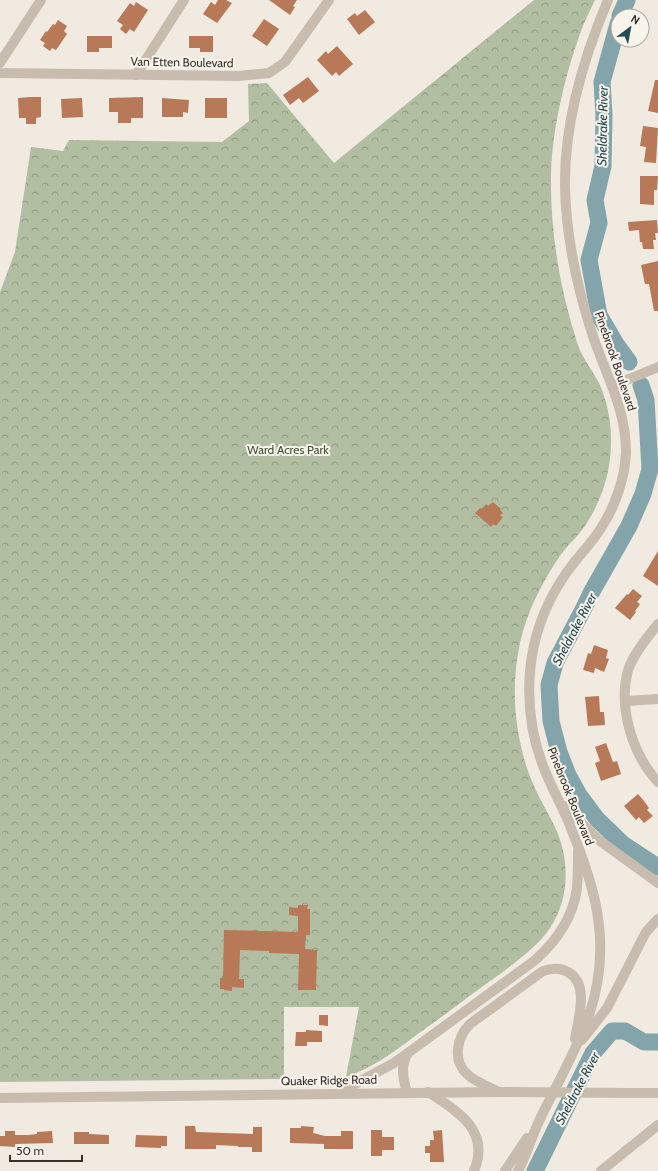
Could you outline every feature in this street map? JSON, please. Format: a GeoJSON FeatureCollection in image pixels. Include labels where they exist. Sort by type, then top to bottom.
{"type":"FeatureCollection","features":[{"type":"Feature","properties":{"kind":"street"},"geometry":{"type":"LineString","coordinates":[[0,63],[41,0]]}},
{"type":"Feature","properties":{"kind":"street"},"geometry":{"type":"LineString","coordinates":[[136,75],[184,0]]}},
{"type":"Feature","properties":{"kind":"street","name":"Van Etten Boulevard"},"geometry":{"type":"LineString","coordinates":[[0,73],[238,76],[269,73],[285,62],[329,0]]}},
{"type":"Feature","properties":{"kind":"street","name":"Pinebrook Boulevard"},"geometry":{"type":"LineString","coordinates":[[518,1171],[538,1122],[586,1023],[596,986],[600,954],[597,909],[589,877],[560,802],[544,768],[534,738],[530,708],[530,671],[539,628],[550,602],[571,566],[601,529],[608,516],[619,487],[626,451],[622,419],[618,402],[591,331],[576,277],[565,187],[569,138],[577,89],[590,47],[608,0]]}},
{"type":"Feature","properties":{"kind":"street"},"geometry":{"type":"LineString","coordinates":[[612,386],[658,367]]}},
{"type":"Feature","properties":{"kind":"street"},"geometry":{"type":"LineString","coordinates":[[658,624],[641,645],[628,670],[625,692],[627,719],[632,742],[642,760],[658,782]]}},
{"type":"Feature","properties":{"kind":"street"},"geometry":{"type":"LineString","coordinates":[[626,701],[658,700]]}},
{"type":"Feature","properties":{"kind":"street"},"geometry":{"type":"LineString","coordinates":[[560,802],[600,841],[658,883]]}},
{"type":"Feature","properties":{"kind":"street"},"geometry":{"type":"LineString","coordinates":[[337,1093],[381,1071],[408,1053],[534,961],[552,943],[566,923],[575,900],[577,888],[578,847]]}},
{"type":"Feature","properties":{"kind":"street"},"geometry":{"type":"LineString","coordinates":[[573,1051],[607,1008],[646,932],[658,919]]}},
{"type":"Feature","properties":{"kind":"street"},"geometry":{"type":"LineString","coordinates":[[499,1092],[473,1078],[463,1070],[458,1057],[461,1035],[470,1024],[543,971],[555,968],[567,971],[578,980],[581,987],[581,1001],[573,1051]]}},
{"type":"Feature","properties":{"kind":"street"},"geometry":{"type":"LineString","coordinates":[[407,1093],[402,1073],[408,1053]]}},
{"type":"Feature","properties":{"kind":"street"},"geometry":{"type":"LineString","coordinates":[[428,1092],[456,1111],[469,1124],[477,1140],[478,1148],[477,1164],[474,1171]]}},
{"type":"Feature","properties":{"kind":"street","name":"Quaker Ridge Road"},"geometry":{"type":"LineString","coordinates":[[0,1098],[428,1092],[658,1093]]}},
{"type":"Feature","properties":{"kind":"street","name":"Pinebrook Boulevard"},"geometry":{"type":"LineString","coordinates":[[505,1171],[538,1122]]}},
{"type":"Feature","properties":{"kind":"street"},"geometry":{"type":"LineString","coordinates":[[601,1171],[658,1125]]}},
{"type":"Feature","properties":{"kind":"green space","name":"Ward Acres Park"},"geometry":{"type":"Polygon","coordinates":[[[534,0],[595,0],[580,35],[568,71],[556,123],[552,158],[551,195],[554,236],[560,278],[570,319],[578,345],[604,395],[611,430],[610,462],[608,474],[600,497],[582,530],[562,553],[536,596],[523,631],[515,674],[516,720],[526,765],[539,797],[555,827],[563,852],[566,878],[557,916],[543,937],[516,962],[390,1054],[373,1065],[346,1077],[359,1007],[284,1007],[284,1079],[0,1082],[0,292],[15,252],[31,147],[63,151],[69,140],[222,142],[249,121],[248,84],[267,83],[334,163],[534,0]]]}},
{"type":"Feature","properties":{"kind":"building"},"geometry":{"type":"Polygon","coordinates":[[[218,0],[226,0],[232,3],[217,23],[203,14],[211,2],[215,5],[218,0]]]}},
{"type":"Feature","properties":{"kind":"building"},"geometry":{"type":"Polygon","coordinates":[[[269,0],[297,0],[290,15],[269,0]]]}},
{"type":"Feature","properties":{"kind":"building"},"geometry":{"type":"Polygon","coordinates":[[[136,2],[148,10],[134,32],[130,29],[126,34],[120,29],[123,25],[117,21],[130,3],[134,6],[136,2]]]}},
{"type":"Feature","properties":{"kind":"building"},"geometry":{"type":"Polygon","coordinates":[[[365,10],[375,22],[359,35],[347,19],[355,13],[357,16],[365,10]]]}},
{"type":"Feature","properties":{"kind":"building"},"geometry":{"type":"Polygon","coordinates":[[[264,19],[279,29],[267,46],[252,36],[264,19]]]}},
{"type":"Feature","properties":{"kind":"building"},"geometry":{"type":"Polygon","coordinates":[[[58,20],[67,26],[64,31],[67,34],[56,50],[52,48],[50,51],[43,46],[45,43],[40,40],[46,31],[47,32],[53,24],[55,25],[58,20]]]}},
{"type":"Feature","properties":{"kind":"building"},"geometry":{"type":"Polygon","coordinates":[[[87,36],[112,36],[112,48],[99,48],[99,52],[87,52],[87,36]]]}},
{"type":"Feature","properties":{"kind":"building"},"geometry":{"type":"Polygon","coordinates":[[[189,36],[213,36],[213,52],[200,52],[200,48],[189,48],[189,36]]]}},
{"type":"Feature","properties":{"kind":"building"},"geometry":{"type":"Polygon","coordinates":[[[337,46],[353,64],[339,76],[336,72],[332,76],[317,60],[326,51],[328,54],[337,46]]]}},
{"type":"Feature","properties":{"kind":"building"},"geometry":{"type":"Polygon","coordinates":[[[308,77],[319,91],[303,103],[299,98],[290,105],[283,95],[308,77]]]}},
{"type":"Feature","properties":{"kind":"building"},"geometry":{"type":"Polygon","coordinates":[[[655,80],[658,80],[658,113],[648,111],[655,80]]]}},
{"type":"Feature","properties":{"kind":"building"},"geometry":{"type":"Polygon","coordinates":[[[41,97],[41,117],[36,118],[36,124],[26,124],[26,118],[19,118],[18,98],[41,97]]]}},
{"type":"Feature","properties":{"kind":"building"},"geometry":{"type":"Polygon","coordinates":[[[143,97],[143,118],[131,118],[131,123],[118,123],[118,112],[109,112],[109,98],[143,97]]]}},
{"type":"Feature","properties":{"kind":"building"},"geometry":{"type":"Polygon","coordinates":[[[82,98],[83,117],[62,118],[61,99],[82,98]]]}},
{"type":"Feature","properties":{"kind":"building"},"geometry":{"type":"Polygon","coordinates":[[[162,98],[189,100],[188,113],[183,112],[183,117],[162,117],[162,98]]]}},
{"type":"Feature","properties":{"kind":"building"},"geometry":{"type":"Polygon","coordinates":[[[205,98],[227,98],[227,118],[205,118],[205,98]]]}},
{"type":"Feature","properties":{"kind":"building"},"geometry":{"type":"Polygon","coordinates":[[[643,126],[658,128],[656,163],[644,162],[646,147],[640,146],[643,126]]]}},
{"type":"Feature","properties":{"kind":"building"},"geometry":{"type":"Polygon","coordinates":[[[640,176],[658,176],[657,190],[654,190],[654,205],[640,204],[640,176]]]}},
{"type":"Feature","properties":{"kind":"building"},"geometry":{"type":"Polygon","coordinates":[[[657,220],[658,233],[655,233],[656,240],[653,240],[654,249],[643,249],[642,242],[640,242],[639,230],[629,231],[628,222],[657,220]]]}},
{"type":"Feature","properties":{"kind":"building"},"geometry":{"type":"Polygon","coordinates":[[[658,261],[658,311],[654,311],[649,284],[645,284],[641,265],[658,261]]]}},
{"type":"Feature","properties":{"kind":"building"},"geometry":{"type":"Polygon","coordinates":[[[493,502],[501,509],[500,510],[503,513],[500,515],[503,517],[496,526],[493,524],[491,527],[475,513],[480,508],[482,509],[486,504],[488,506],[493,502]]]}},
{"type":"Feature","properties":{"kind":"building"},"geometry":{"type":"Polygon","coordinates":[[[658,551],[658,586],[643,576],[658,551]]]}},
{"type":"Feature","properties":{"kind":"building"},"geometry":{"type":"Polygon","coordinates":[[[633,589],[642,596],[637,602],[640,604],[635,611],[636,612],[630,620],[615,608],[633,589]]]}},
{"type":"Feature","properties":{"kind":"building"},"geometry":{"type":"Polygon","coordinates":[[[594,645],[608,650],[606,658],[609,659],[604,672],[595,668],[594,673],[583,670],[588,653],[591,654],[594,645]]]}},
{"type":"Feature","properties":{"kind":"building"},"geometry":{"type":"Polygon","coordinates":[[[599,696],[600,712],[604,712],[605,725],[588,726],[585,697],[599,696]]]}},
{"type":"Feature","properties":{"kind":"building"},"geometry":{"type":"Polygon","coordinates":[[[606,743],[613,762],[617,761],[621,774],[601,781],[595,763],[600,761],[595,747],[606,743]]]}},
{"type":"Feature","properties":{"kind":"building"},"geometry":{"type":"Polygon","coordinates":[[[638,794],[649,808],[647,810],[653,816],[644,823],[639,817],[636,820],[624,806],[638,794]]]}},
{"type":"Feature","properties":{"kind":"building"},"geometry":{"type":"Polygon","coordinates":[[[298,905],[308,905],[307,909],[310,909],[310,935],[306,935],[305,949],[317,950],[316,990],[298,990],[299,954],[240,950],[239,979],[244,979],[244,988],[232,987],[232,991],[220,989],[220,978],[223,978],[224,930],[298,932],[298,916],[289,915],[289,907],[298,908],[298,905]]]}},
{"type":"Feature","properties":{"kind":"building"},"geometry":{"type":"Polygon","coordinates":[[[319,1015],[328,1015],[328,1026],[319,1025],[319,1015]]]}},
{"type":"Feature","properties":{"kind":"building"},"geometry":{"type":"Polygon","coordinates":[[[306,1030],[322,1031],[322,1042],[307,1042],[307,1046],[295,1046],[296,1032],[306,1032],[306,1030]]]}},
{"type":"Feature","properties":{"kind":"building"},"geometry":{"type":"Polygon","coordinates":[[[185,1126],[195,1126],[196,1132],[253,1134],[253,1127],[262,1127],[262,1152],[252,1152],[252,1147],[216,1145],[216,1149],[185,1149],[185,1126]]]}},
{"type":"Feature","properties":{"kind":"building"},"geometry":{"type":"Polygon","coordinates":[[[301,1126],[314,1127],[313,1133],[325,1136],[341,1136],[341,1131],[353,1131],[353,1149],[324,1149],[324,1144],[290,1143],[290,1128],[301,1128],[301,1126]]]}},
{"type":"Feature","properties":{"kind":"building"},"geometry":{"type":"Polygon","coordinates":[[[371,1130],[382,1130],[382,1137],[394,1137],[394,1150],[382,1150],[382,1156],[371,1156],[371,1130]]]}},
{"type":"Feature","properties":{"kind":"building"},"geometry":{"type":"Polygon","coordinates":[[[442,1130],[444,1162],[430,1162],[430,1153],[425,1153],[425,1146],[430,1146],[430,1140],[434,1140],[433,1131],[442,1130]]]}},
{"type":"Feature","properties":{"kind":"building"},"geometry":{"type":"Polygon","coordinates":[[[5,1131],[15,1131],[15,1135],[28,1135],[37,1134],[37,1132],[52,1131],[53,1143],[15,1144],[15,1147],[0,1146],[0,1136],[5,1136],[5,1131]]]}},
{"type":"Feature","properties":{"kind":"building"},"geometry":{"type":"Polygon","coordinates":[[[74,1132],[89,1132],[89,1134],[109,1135],[109,1144],[74,1144],[74,1132]]]}},
{"type":"Feature","properties":{"kind":"building"},"geometry":{"type":"Polygon","coordinates":[[[136,1135],[167,1136],[167,1146],[161,1146],[161,1148],[135,1147],[136,1135]]]}},
{"type":"Feature","properties":{"kind":"waterway","name":"Sheldrake River"},"geometry":{"type":"LineString","coordinates":[[624,8],[627,0]]}},
{"type":"Feature","properties":{"kind":"waterway","name":"Sheldrake River"},"geometry":{"type":"LineString","coordinates":[[611,48],[602,82],[604,115],[603,166],[595,200],[599,223],[589,260],[599,315],[616,344],[629,362]]}},
{"type":"Feature","properties":{"kind":"waterway","name":"Sheldrake River"},"geometry":{"type":"LineString","coordinates":[[641,385],[646,400],[650,469],[643,494],[629,526],[591,593],[555,663],[549,685],[551,721],[559,752],[568,775],[579,795],[597,819],[624,845],[658,867]]}},
{"type":"Feature","properties":{"kind":"waterway","name":"Sheldrake River"},"geometry":{"type":"LineString","coordinates":[[535,1171],[593,1053],[612,1031],[625,1031],[644,1042],[658,1042]]}}]}
